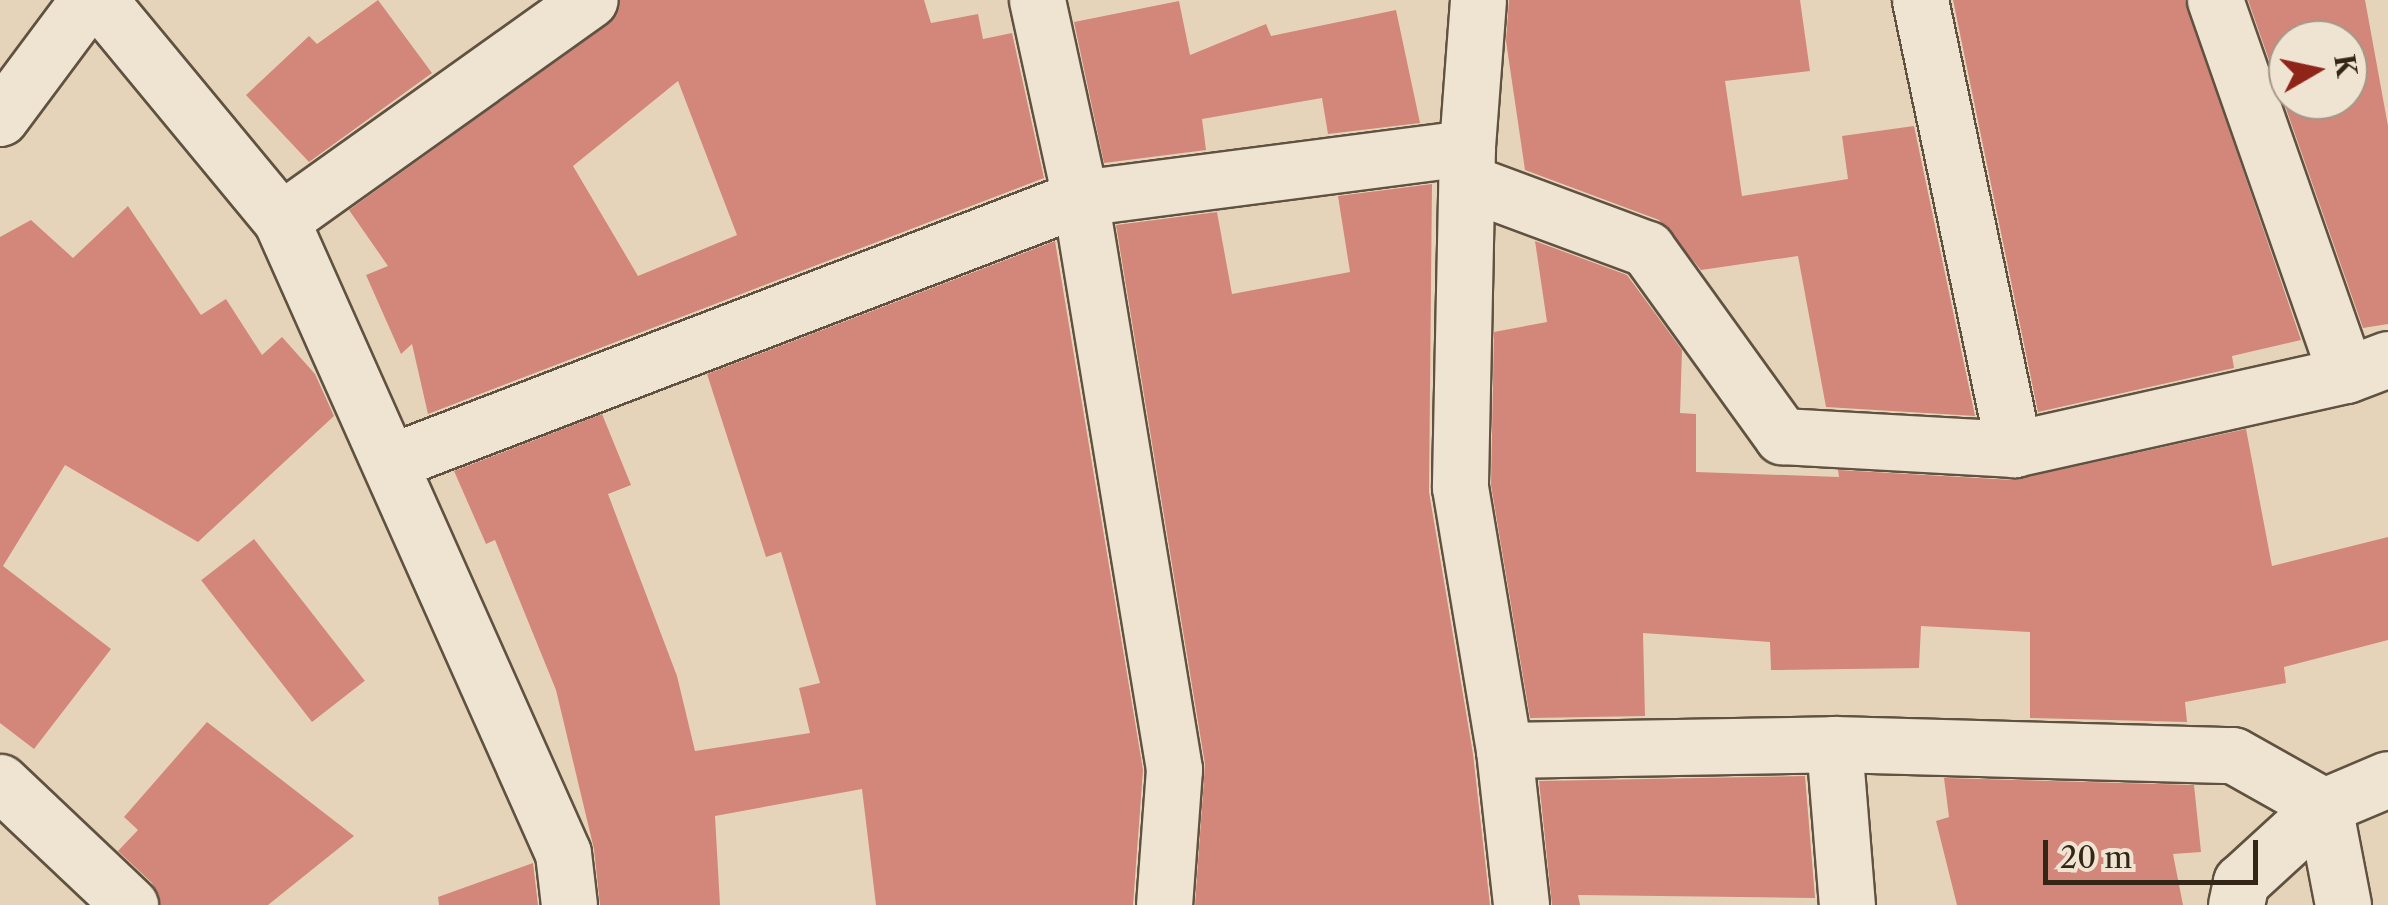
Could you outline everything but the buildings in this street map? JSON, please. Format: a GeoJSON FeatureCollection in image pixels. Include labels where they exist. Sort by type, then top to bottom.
{"type":"FeatureCollection","features":[{"type":"Feature","properties":{"kind":"street"},"geometry":{"type":"LineString","coordinates":[[0,118],[88,0]]}},
{"type":"Feature","properties":{"kind":"street"},"geometry":{"type":"LineString","coordinates":[[100,0],[282,220],[393,462],[562,853],[569,905]]}},
{"type":"Feature","properties":{"kind":"street"},"geometry":{"type":"LineString","coordinates":[[282,220],[589,0]]}},
{"type":"Feature","properties":{"kind":"street"},"geometry":{"type":"LineString","coordinates":[[1037,0],[1080,198],[1174,768],[1164,905]]}},
{"type":"Feature","properties":{"kind":"street"},"geometry":{"type":"LineString","coordinates":[[1478,0],[1467,165],[1460,487],[1504,750],[1522,905]]}},
{"type":"Feature","properties":{"kind":"street"},"geometry":{"type":"LineString","coordinates":[[1920,0],[2014,450]]}},
{"type":"Feature","properties":{"kind":"street"},"geometry":{"type":"LineString","coordinates":[[393,462],[1080,198],[1467,165],[1647,249],[1782,436],[2014,450],[2367,367],[2216,0]]}},
{"type":"Feature","properties":{"kind":"street"},"geometry":{"type":"LineString","coordinates":[[1504,750],[1834,744],[2233,754],[2324,806],[2343,905]]}},
{"type":"Feature","properties":{"kind":"street"},"geometry":{"type":"LineString","coordinates":[[1834,744],[1847,905]]}},
{"type":"Feature","properties":{"kind":"street"},"geometry":{"type":"LineString","coordinates":[[2236,905],[2241,882],[2324,806],[2388,779]]}},
{"type":"Feature","properties":{"kind":"street"},"geometry":{"type":"LineString","coordinates":[[0,782],[130,905]]}}]}
